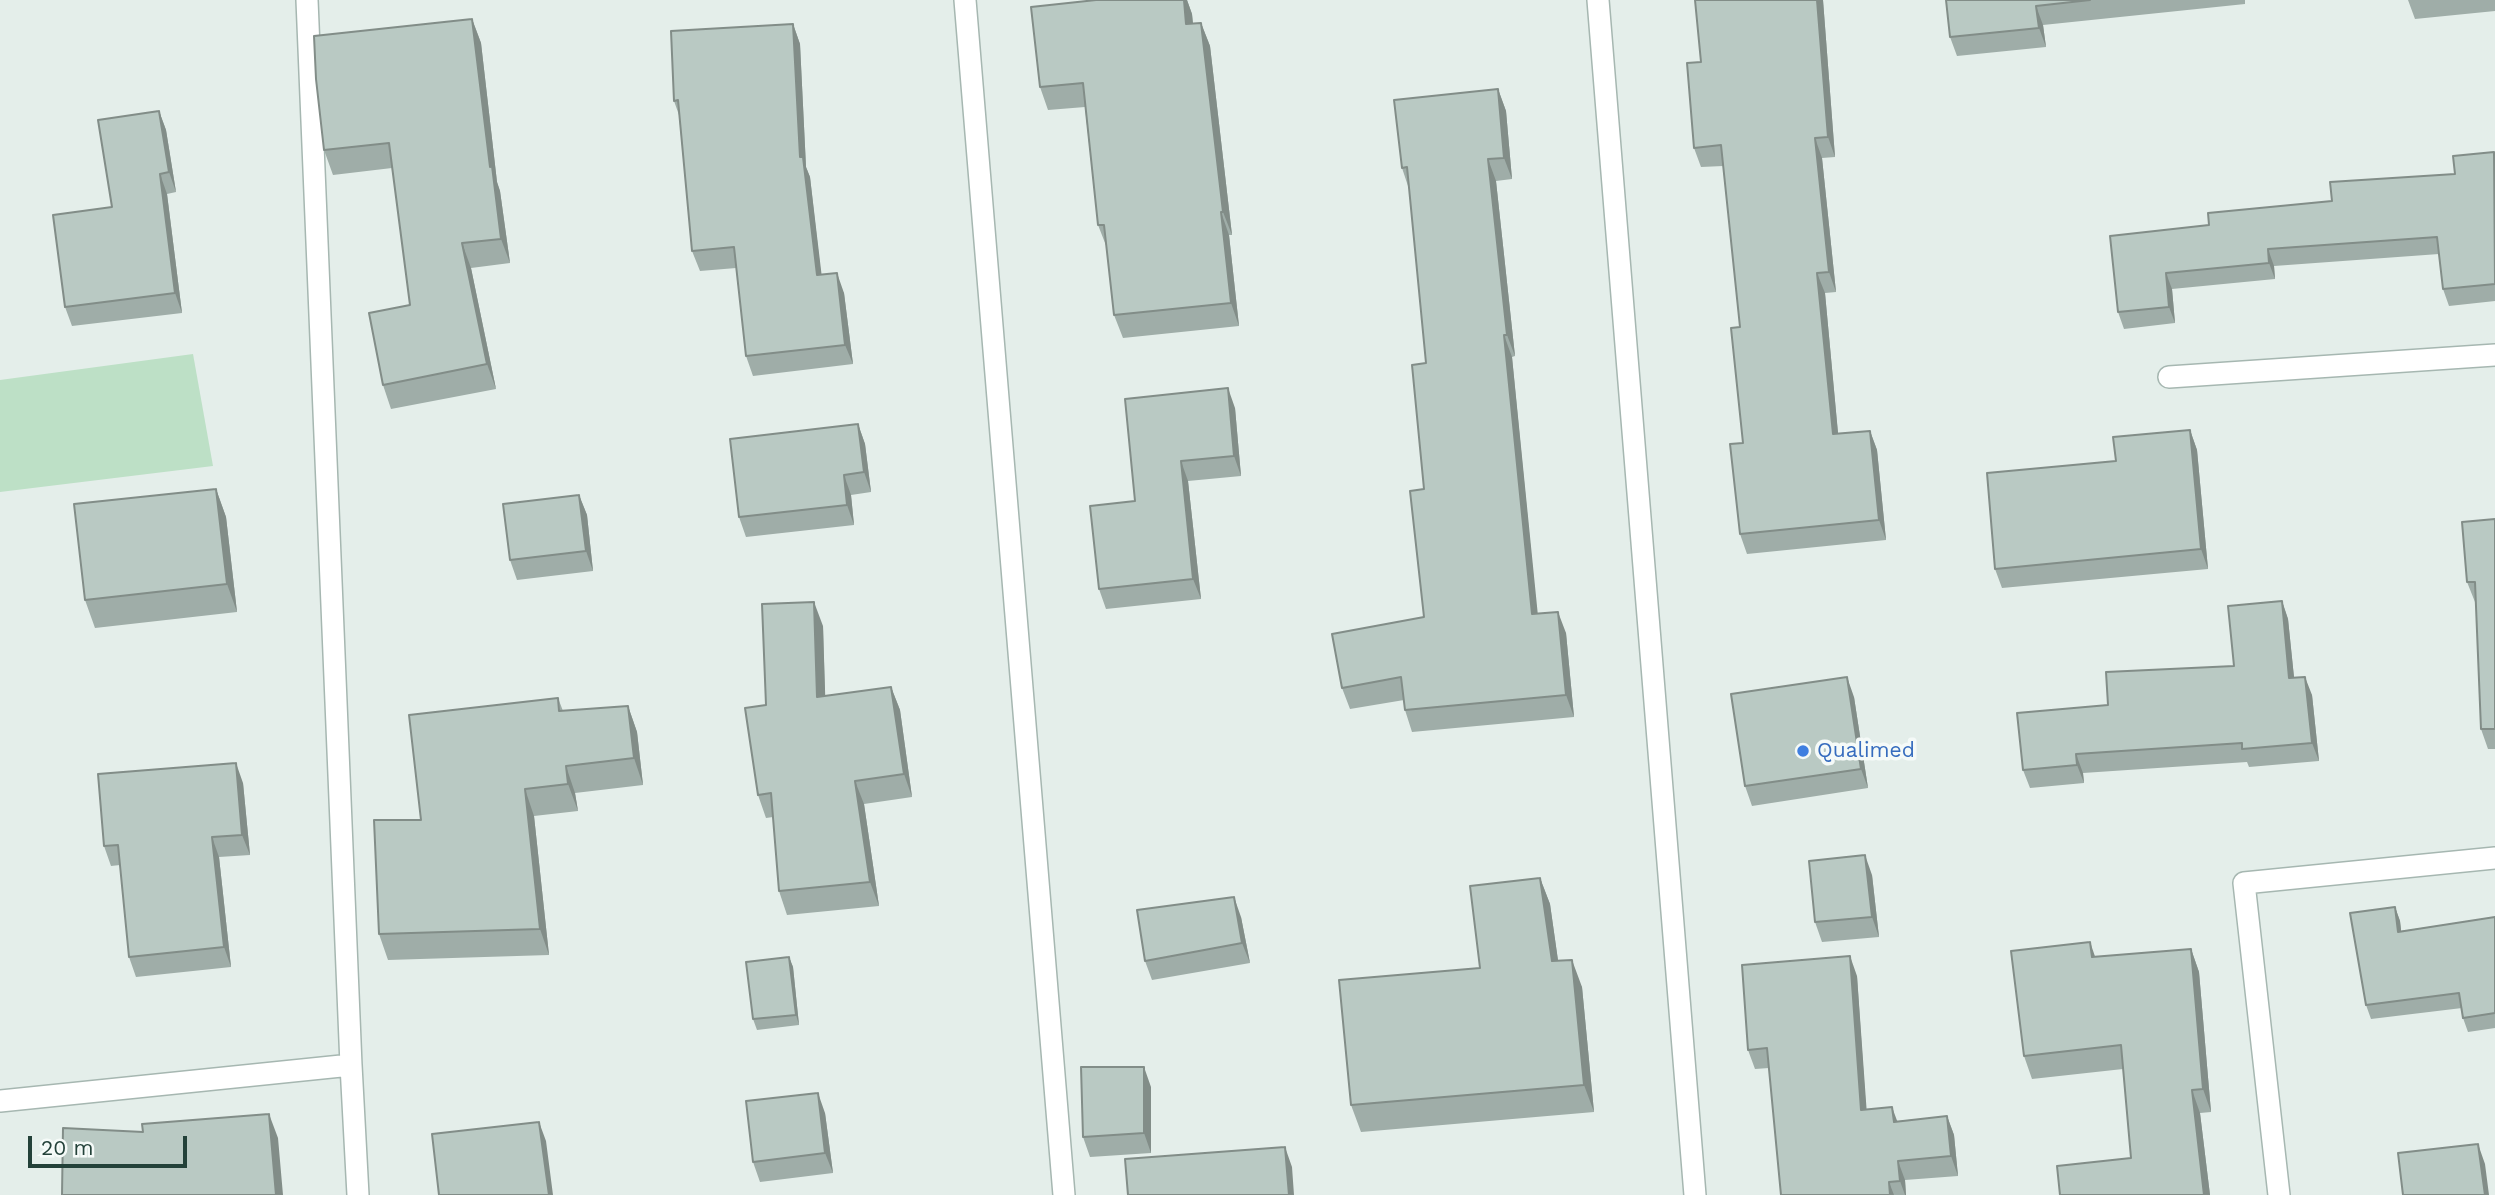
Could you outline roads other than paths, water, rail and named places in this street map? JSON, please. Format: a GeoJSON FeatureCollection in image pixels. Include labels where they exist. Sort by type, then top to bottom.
{"type":"FeatureCollection","features":[{"type":"Feature","properties":{"kind":"street"},"geometry":{"type":"LineString","coordinates":[[307,0],[358,1195]]}},
{"type":"Feature","properties":{"kind":"street"},"geometry":{"type":"LineString","coordinates":[[965,0],[1064,1195]]}},
{"type":"Feature","properties":{"kind":"street"},"geometry":{"type":"LineString","coordinates":[[1598,0],[1695,1195]]}},
{"type":"Feature","properties":{"kind":"street"},"geometry":{"type":"LineString","coordinates":[[2169,377],[2495,355]]}},
{"type":"Feature","properties":{"kind":"street"},"geometry":{"type":"LineString","coordinates":[[2280,1195],[2244,883],[2495,858]]}},
{"type":"Feature","properties":{"kind":"street"},"geometry":{"type":"LineString","coordinates":[[0,1101],[351,1065]]}},
{"type":"Feature","properties":{"kind":"place","name":"Qualimed"},"geometry":{"type":"Point","coordinates":[1803,751]}}]}
